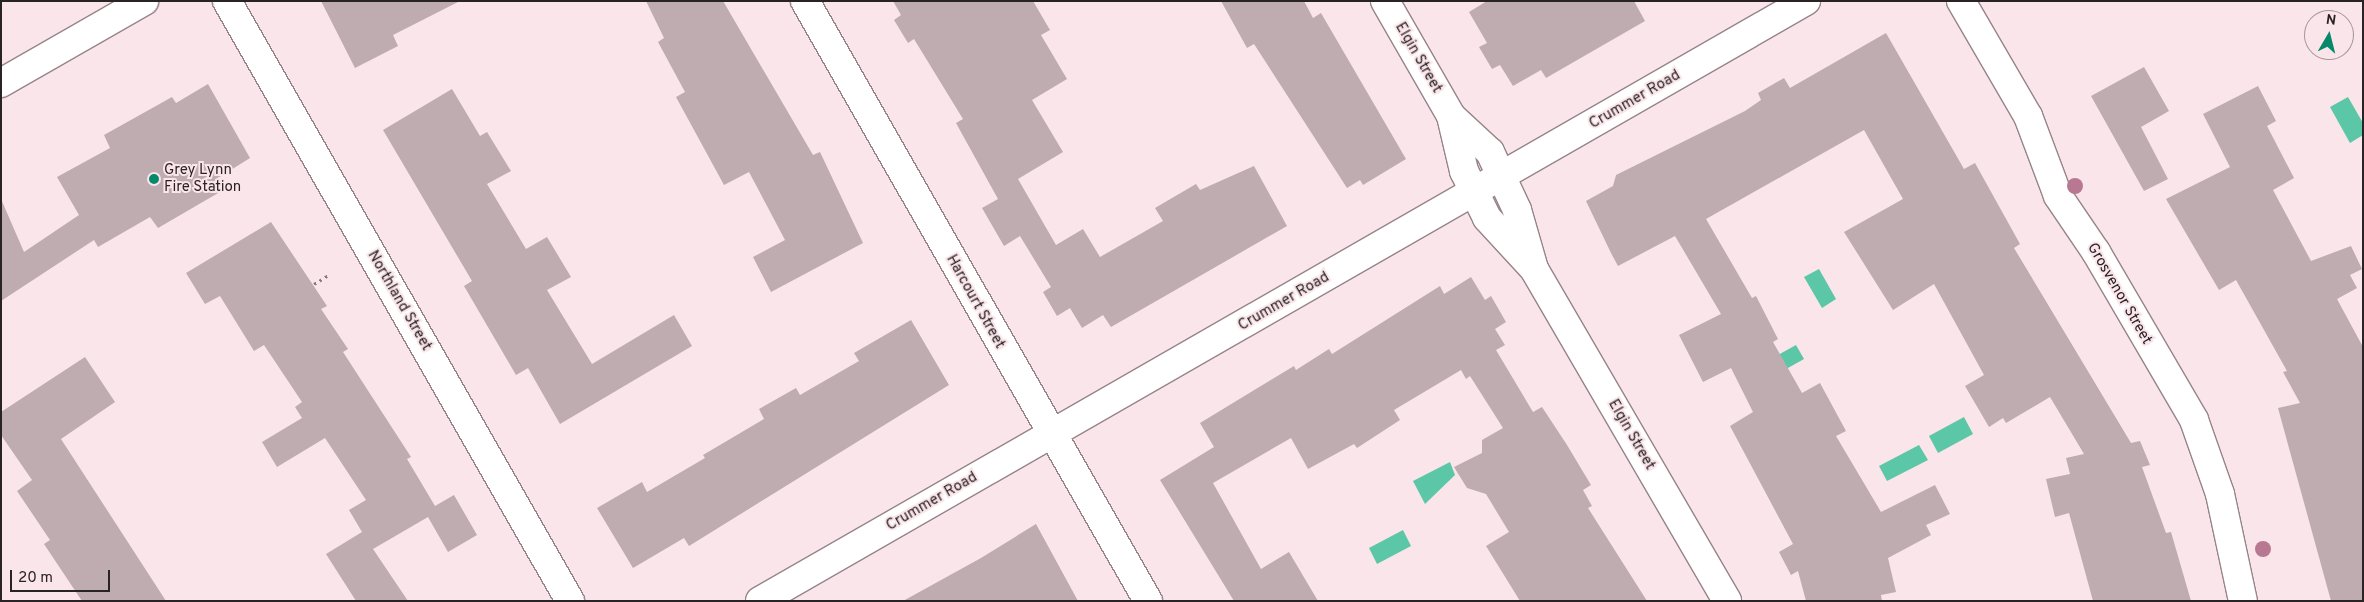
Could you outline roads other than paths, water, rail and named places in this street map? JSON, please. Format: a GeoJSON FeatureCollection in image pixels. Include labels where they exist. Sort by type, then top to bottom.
{"type":"FeatureCollection","features":[{"type":"Feature","properties":{"kind":"street"},"geometry":{"type":"LineString","coordinates":[[1,83],[144,1]]}},
{"type":"Feature","properties":{"kind":"street","name":"Northland Street"},"geometry":{"type":"LineString","coordinates":[[227,1],[570,601]]}},
{"type":"Feature","properties":{"kind":"street","name":"Harcourt Street"},"geometry":{"type":"LineString","coordinates":[[805,1],[1050,435],[1148,601]]}},
{"type":"Feature","properties":{"kind":"street","name":"Elgin Street"},"geometry":{"type":"LineString","coordinates":[[1384,1],[1451,116],[1464,171],[1474,193],[1496,230],[1534,269],[1727,601]]}},
{"type":"Feature","properties":{"kind":"street","name":"Crummer Road"},"geometry":{"type":"LineString","coordinates":[[760,601],[1502,178],[1806,1]]}},
{"type":"Feature","properties":{"kind":"street","name":"Grosvenor Street"},"geometry":{"type":"LineString","coordinates":[[1961,1],[2028,116],[2058,196],[2096,252],[2194,420],[2220,494],[2243,601]]}},
{"type":"Feature","properties":{"kind":"street","name":"Elgin Street"},"geometry":{"type":"LineString","coordinates":[[1451,116],[1490,152],[1517,210],[1534,269]]}},
{"type":"Feature","properties":{"kind":"place","name":"Grey Lynn Fire Station"},"geometry":{"type":"Point","coordinates":[154,179]}}]}
